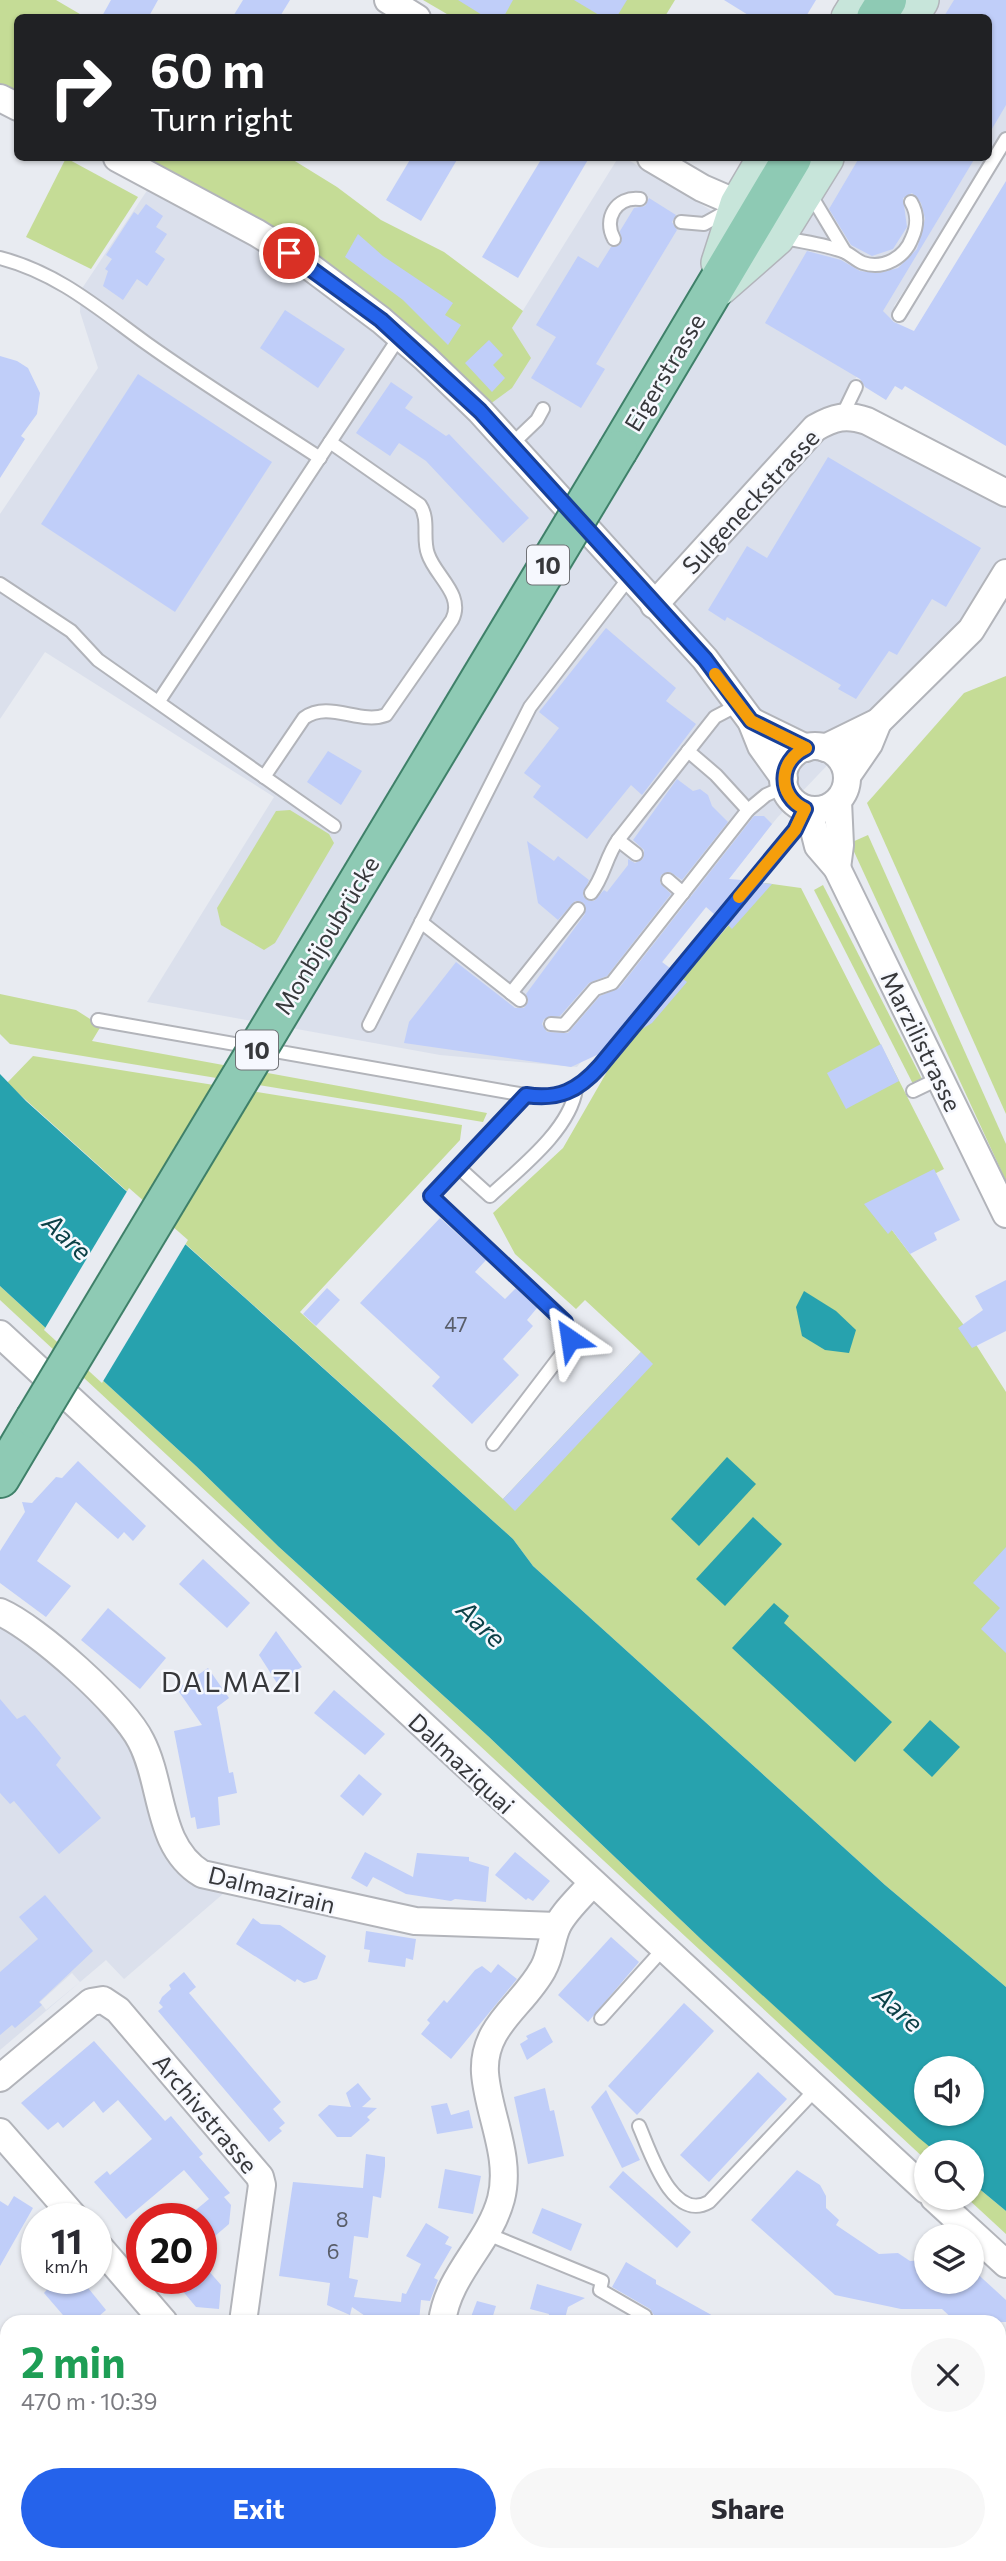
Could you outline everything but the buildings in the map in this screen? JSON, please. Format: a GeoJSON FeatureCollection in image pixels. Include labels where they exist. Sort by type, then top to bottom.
{"type":"FeatureCollection","features":[{"type":"Feature","properties":{"kind":"main road","name":"Eigerstrasse"},"geometry":{"type":"LineString","coordinates":[[711,294],[739,204],[764,161]]}},
{"type":"Feature","properties":{"kind":"main road","name":"Eigerstrasse"},"geometry":{"type":"LineString","coordinates":[[618,450],[711,294],[799,173],[820,161]]}},
{"type":"Feature","properties":{"kind":"main road","name":"Eigerstrasse"},"geometry":{"type":"LineString","coordinates":[[711,294],[776,236],[799,173]]}},
{"type":"Feature","properties":{"kind":"main road","name":"Monbijoubrücke"},"geometry":{"type":"LineString","coordinates":[[0,1478],[618,450]]}},
{"type":"Feature","properties":{"kind":"street"},"geometry":{"type":"LineString","coordinates":[[388,0],[411,14]]}},
{"type":"Feature","properties":{"kind":"street"},"geometry":{"type":"LineString","coordinates":[[123,161],[257,233],[344,291],[400,336],[480,411],[705,659],[744,713],[792,801],[806,820],[838,802],[844,794],[847,776],[869,744],[878,722]]}},
{"type":"Feature","properties":{"kind":"street"},"geometry":{"type":"LineString","coordinates":[[656,161],[702,188],[739,204]]}},
{"type":"Feature","properties":{"kind":"street","name":"Sulgeneckstrasse"},"geometry":{"type":"LineString","coordinates":[[654,605],[815,428],[842,416],[867,421],[1006,493]]}},
{"type":"Feature","properties":{"kind":"street"},"geometry":{"type":"LineString","coordinates":[[784,782],[788,762],[878,722],[971,630],[984,614],[1006,573]]}},
{"type":"Feature","properties":{"kind":"street"},"geometry":{"type":"LineString","coordinates":[[744,713],[841,759],[847,776]]}},
{"type":"Feature","properties":{"kind":"street"},"geometry":{"type":"LineString","coordinates":[[837,868],[840,845],[838,802]]}},
{"type":"Feature","properties":{"kind":"street","name":"Marzilistrasse"},"geometry":{"type":"LineString","coordinates":[[806,820],[822,853],[837,868],[1006,1214]]}},
{"type":"Feature","properties":{"kind":"street","name":"Dalmaziquai"},"geometry":{"type":"LineString","coordinates":[[0,1334],[914,2179]]}},
{"type":"Feature","properties":{"kind":"street","name":"Dalmazirain"},"geometry":{"type":"LineString","coordinates":[[0,1612],[26,1627],[111,1700],[133,1727],[149,1760],[173,1845],[186,1862],[208,1877],[415,1921],[557,1926]]}},
{"type":"Feature","properties":{"kind":"street"},"geometry":{"type":"LineString","coordinates":[[444,2315],[449,2294],[500,2202],[504,2181],[486,2081],[487,2049],[502,2019],[542,1971],[557,1926],[592,1883]]}},
{"type":"Feature","properties":{"kind":"street","name":"Archivstrasse"},"geometry":{"type":"LineString","coordinates":[[0,2078],[87,2004],[98,2000],[110,2003],[260,2177],[262,2185],[244,2315]]}},
{"type":"Feature","properties":{"kind":"street"},"geometry":{"type":"LineString","coordinates":[[0,2132],[62,2203]]}},
{"type":"Feature","properties":{"kind":"street"},"geometry":{"type":"LineString","coordinates":[[947,2210],[1006,2264]]}},
{"type":"Feature","properties":{"kind":"street"},"geometry":{"type":"LineString","coordinates":[[112,2262],[158,2315]]}},
{"type":"Feature","properties":{"kind":"lane"},"geometry":{"type":"LineString","coordinates":[[899,315],[1006,139]]}},
{"type":"Feature","properties":{"kind":"lane"},"geometry":{"type":"LineString","coordinates":[[799,173],[845,252]]}},
{"type":"Feature","properties":{"kind":"lane"},"geometry":{"type":"LineString","coordinates":[[614,239],[609,228],[613,211],[625,200],[640,199]]}},
{"type":"Feature","properties":{"kind":"lane"},"geometry":{"type":"LineString","coordinates":[[776,236],[845,252],[862,263],[877,265],[890,262],[902,254],[912,241],[917,224],[916,210],[911,202]]}},
{"type":"Feature","properties":{"kind":"lane"},"geometry":{"type":"LineString","coordinates":[[681,222],[704,224],[739,204]]}},
{"type":"Feature","properties":{"kind":"lane"},"geometry":{"type":"LineString","coordinates":[[0,258],[23,264],[92,301],[146,343],[320,458]]}},
{"type":"Feature","properties":{"kind":"lane"},"geometry":{"type":"LineString","coordinates":[[159,701],[400,336]]}},
{"type":"Feature","properties":{"kind":"lane"},"geometry":{"type":"LineString","coordinates":[[842,416],[856,387]]}},
{"type":"Feature","properties":{"kind":"lane"},"geometry":{"type":"LineString","coordinates":[[511,445],[537,420],[543,409]]}},
{"type":"Feature","properties":{"kind":"lane"},"geometry":{"type":"LineString","coordinates":[[264,777],[310,713],[321,710],[375,718],[386,715],[452,620],[457,608],[454,597],[429,557],[425,514],[420,505],[330,442]]}},
{"type":"Feature","properties":{"kind":"lane"},"geometry":{"type":"LineString","coordinates":[[369,1025],[530,707],[629,578]]}},
{"type":"Feature","properties":{"kind":"lane"},"geometry":{"type":"LineString","coordinates":[[0,584],[71,632],[98,660],[334,826]]}},
{"type":"Feature","properties":{"kind":"lane"},"geometry":{"type":"LineString","coordinates":[[591,893],[599,883],[608,853],[715,717],[744,713]]}},
{"type":"Feature","properties":{"kind":"lane"},"geometry":{"type":"LineString","coordinates":[[688,751],[716,775],[748,810]]}},
{"type":"Feature","properties":{"kind":"lane"},"geometry":{"type":"LineString","coordinates":[[551,1024],[564,1025],[595,989],[612,982],[748,810],[784,782]]}},
{"type":"Feature","properties":{"kind":"lane"},"geometry":{"type":"LineString","coordinates":[[98,1020],[546,1098],[576,1089],[600,1066],[806,820]]}},
{"type":"Feature","properties":{"kind":"lane"},"geometry":{"type":"LineString","coordinates":[[618,840],[636,854]]}},
{"type":"Feature","properties":{"kind":"lane"},"geometry":{"type":"LineString","coordinates":[[668,880],[683,893]]}},
{"type":"Feature","properties":{"kind":"lane"},"geometry":{"type":"LineString","coordinates":[[421,922],[516,997],[578,909]]}},
{"type":"Feature","properties":{"kind":"lane"},"geometry":{"type":"LineString","coordinates":[[912,1091],[940,1078]]}},
{"type":"Feature","properties":{"kind":"lane"},"geometry":{"type":"LineString","coordinates":[[458,1167],[490,1196],[549,1140],[575,1099],[576,1089]]}},
{"type":"Feature","properties":{"kind":"lane"},"geometry":{"type":"LineString","coordinates":[[493,1444],[564,1351],[570,1334],[565,1322],[431,1196],[526,1095]]}},
{"type":"Feature","properties":{"kind":"lane"},"geometry":{"type":"LineString","coordinates":[[601,2018],[664,1948]]}},
{"type":"Feature","properties":{"kind":"lane"},"geometry":{"type":"LineString","coordinates":[[639,2126],[664,2182],[685,2204],[697,2207],[709,2202],[816,2089]]}},
{"type":"Feature","properties":{"kind":"lane"},"geometry":{"type":"LineString","coordinates":[[485,2233],[602,2281],[600,2290],[643,2315]]}},
{"type":"Feature","properties":{"kind":"shaded area"},"geometry":{"type":"Polygon","coordinates":[[[918,0],[1006,0],[1006,135],[992,156],[992,14],[910,14],[918,0]]]}},
{"type":"Feature","properties":{"kind":"shaded area"},"geometry":{"type":"Polygon","coordinates":[[[616,161],[630,161],[768,245],[822,161],[989,161],[894,306],[898,309],[848,391],[838,419],[1006,500],[1006,560],[978,607],[777,818],[637,994],[645,1001],[636,1013],[627,1006],[577,1067],[440,1055],[147,1002],[274,797],[45,652],[0,719],[0,514],[98,368],[80,312],[81,290],[154,180],[256,236],[482,410],[512,328],[616,161]]]}},
{"type":"Feature","properties":{"kind":"shaded area"},"geometry":{"type":"Polygon","coordinates":[[[0,1624],[13,1629],[117,1719],[204,1887],[224,1893],[124,1979],[106,1960],[0,2050],[0,1624]],[[72,1973],[40,2002],[46,2010],[80,1982],[72,1973]]]}},
{"type":"Feature","properties":{"kind":"green space"},"geometry":{"type":"Polygon","coordinates":[[[0,0],[56,0],[80,14],[14,14],[14,103],[0,96],[0,0]]]}},
{"type":"Feature","properties":{"kind":"green space"},"geometry":{"type":"Polygon","coordinates":[[[423,0],[675,0],[666,14],[447,14],[423,0]]]}},
{"type":"Feature","properties":{"kind":"green space"},"geometry":{"type":"Polygon","coordinates":[[[64,161],[72,161],[138,197],[91,269],[26,237],[64,161]]]}},
{"type":"Feature","properties":{"kind":"green space"},"geometry":{"type":"Polygon","coordinates":[[[127,161],[295,161],[337,187],[381,220],[444,252],[523,311],[512,328],[531,358],[512,388],[482,410],[427,356],[127,161]]]}},
{"type":"Feature","properties":{"kind":"green space"},"geometry":{"type":"Polygon","coordinates":[[[1006,676],[1006,1114],[867,803],[964,693],[1006,676]]]}},
{"type":"Feature","properties":{"kind":"green space"},"geometry":{"type":"Polygon","coordinates":[[[290,810],[329,834],[334,843],[275,943],[264,950],[221,925],[217,908],[276,811],[290,810]]]}},
{"type":"Feature","properties":{"kind":"green space"},"geometry":{"type":"Polygon","coordinates":[[[868,835],[1006,1144],[1006,1181],[850,843],[868,835]]]}},
{"type":"Feature","properties":{"kind":"green space"},"geometry":{"type":"Polygon","coordinates":[[[765,883],[801,888],[944,1169],[873,1205],[963,1324],[1006,1392],[1006,1987],[885,1885],[533,1566],[513,1539],[7,1083],[33,1056],[462,1125],[460,1140],[300,1312],[503,1499],[641,1352],[585,1300],[576,1309],[515,1254],[493,1213],[563,1148],[616,1056],[765,883]]]}},
{"type":"Feature","properties":{"kind":"green space"},"geometry":{"type":"Polygon","coordinates":[[[823,885],[922,1079],[913,1084],[814,890],[823,885]]]}},
{"type":"Feature","properties":{"kind":"green space"},"geometry":{"type":"Polygon","coordinates":[[[0,994],[76,1010],[101,1026],[92,1041],[487,1113],[483,1122],[10,1044],[0,1034],[0,994]]]}},
{"type":"Feature","properties":{"kind":"green space"},"geometry":{"type":"Polygon","coordinates":[[[0,1286],[196,1466],[279,1547],[488,1736],[704,1942],[923,2140],[914,2140],[914,2149],[0,1300],[0,1286]]]}},
{"type":"Feature","properties":{"kind":"green space"},"geometry":{"type":"Polygon","coordinates":[[[984,2193],[1006,2211],[1006,2234],[980,2210],[984,2210],[984,2193]]]}},
{"type":"Feature","properties":{"kind":"water","name":"Aare"},"geometry":{"type":"Polygon","coordinates":[[[0,1074],[26,1101],[513,1539],[533,1566],[885,1885],[1006,1987],[1006,2211],[984,2193],[984,2140],[919,2138],[704,1942],[488,1736],[279,1547],[196,1466],[0,1286],[0,1074]]]}},
{"type":"Feature","properties":{"kind":"water"},"geometry":{"type":"Polygon","coordinates":[[[804,1291],[836,1311],[856,1330],[849,1353],[825,1350],[802,1336],[796,1307],[804,1291]]]}},
{"type":"Feature","properties":{"kind":"water"},"geometry":{"type":"Polygon","coordinates":[[[727,1457],[756,1484],[699,1546],[671,1519],[727,1457]]]}},
{"type":"Feature","properties":{"kind":"water"},"geometry":{"type":"Polygon","coordinates":[[[753,1517],[782,1544],[725,1606],[696,1579],[753,1517]]]}},
{"type":"Feature","properties":{"kind":"water"},"geometry":{"type":"Polygon","coordinates":[[[774,1603],[789,1616],[784,1623],[892,1722],[855,1762],[732,1648],[774,1603]]]}},
{"type":"Feature","properties":{"kind":"water"},"geometry":{"type":"Polygon","coordinates":[[[930,1720],[960,1747],[932,1777],[903,1750],[930,1720]]]}},
{"type":"Feature","properties":{"kind":"pier"},"geometry":{"type":"Polygon","coordinates":[[[129,1188],[188,1240],[102,1383],[44,1330],[129,1188]]]}},
{"type":"Feature","properties":{"kind":"slow traffic"},"geometry":{"type":"LineString","coordinates":[[715,674],[751,721],[806,748],[792,756],[783,778],[784,787],[792,801],[805,809],[795,830],[739,897]]}},
{"type":"Feature","properties":{"kind":"district","name":"DALMAZI"},"geometry":{"type":"Point","coordinates":[232,1681]}},
{"type":"Feature","properties":{"kind":"route"},"geometry":{"type":"LineString","coordinates":[[289,253],[381,320],[480,411],[705,659],[751,721],[806,748],[792,756],[783,778],[784,787],[792,801],[805,809],[795,830],[600,1066],[588,1080],[564,1094],[546,1098],[526,1095],[431,1196],[568,1325],[570,1339]]}}]}
